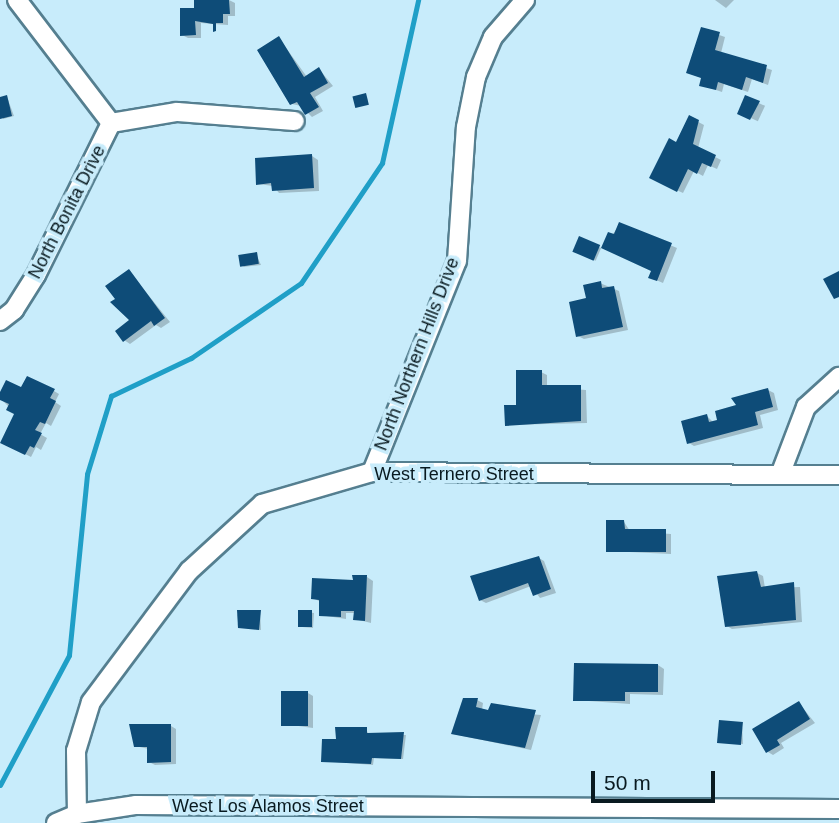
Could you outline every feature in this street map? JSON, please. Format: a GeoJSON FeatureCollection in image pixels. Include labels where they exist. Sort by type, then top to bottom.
{"type":"FeatureCollection","features":[{"type":"Feature","properties":{"kind":"street"},"geometry":{"type":"LineString","coordinates":[[17,0],[111,122],[177,112],[295,121]]}},
{"type":"Feature","properties":{"kind":"street","name":"North Northern Hills Drive"},"geometry":{"type":"LineString","coordinates":[[372,472],[457,261],[466,127],[476,76],[493,37],[525,0]]}},
{"type":"Feature","properties":{"kind":"street","name":"North Bonita Drive"},"geometry":{"type":"LineString","coordinates":[[0,321],[14,310],[36,275],[111,122]]}},
{"type":"Feature","properties":{"kind":"street"},"geometry":{"type":"LineString","coordinates":[[780,475],[806,407],[839,377]]}},
{"type":"Feature","properties":{"kind":"street","name":"West Ternero Street"},"geometry":{"type":"LineString","coordinates":[[77,814],[76,751],[91,702],[189,571],[262,504],[372,472],[839,475]]}},
{"type":"Feature","properties":{"kind":"street","name":"West Los Alamos Street"},"geometry":{"type":"LineString","coordinates":[[77,814],[136,805],[839,809]]}},
{"type":"Feature","properties":{"kind":"street"},"geometry":{"type":"LineString","coordinates":[[56,823],[77,814]]}},
{"type":"Feature","properties":{"kind":"building"},"geometry":{"type":"Polygon","coordinates":[[[194,0],[229,0],[230,14],[223,14],[223,23],[216,23],[216,31],[213,32],[213,24],[195,21],[196,35],[180,36],[180,8],[194,8],[194,0]]]}},
{"type":"Feature","properties":{"kind":"building"},"geometry":{"type":"Polygon","coordinates":[[[701,27],[720,32],[715,50],[767,65],[763,83],[746,77],[742,90],[718,82],[716,90],[699,86],[701,78],[686,73],[701,27]]]}},
{"type":"Feature","properties":{"kind":"building"},"geometry":{"type":"Polygon","coordinates":[[[279,36],[304,77],[319,67],[328,83],[310,93],[319,107],[305,115],[297,102],[290,105],[257,50],[279,36]]]}},
{"type":"Feature","properties":{"kind":"building"},"geometry":{"type":"Polygon","coordinates":[[[366,93],[369,105],[355,108],[352,96],[366,93]]]}},
{"type":"Feature","properties":{"kind":"building"},"geometry":{"type":"Polygon","coordinates":[[[7,95],[12,116],[0,119],[0,97],[7,95]]]}},
{"type":"Feature","properties":{"kind":"building"},"geometry":{"type":"Polygon","coordinates":[[[745,95],[760,101],[750,120],[737,114],[745,95]]]}},
{"type":"Feature","properties":{"kind":"building"},"geometry":{"type":"Polygon","coordinates":[[[689,115],[699,120],[693,144],[716,155],[711,167],[702,163],[697,174],[688,169],[677,192],[649,178],[669,138],[676,142],[689,115]]]}},
{"type":"Feature","properties":{"kind":"building"},"geometry":{"type":"Polygon","coordinates":[[[312,154],[314,188],[272,191],[271,183],[256,185],[255,158],[312,154]]]}},
{"type":"Feature","properties":{"kind":"building"},"geometry":{"type":"Polygon","coordinates":[[[619,222],[672,243],[657,281],[648,278],[651,271],[601,248],[608,232],[614,234],[619,222]]]}},
{"type":"Feature","properties":{"kind":"building"},"geometry":{"type":"Polygon","coordinates":[[[579,236],[600,245],[594,261],[572,252],[579,236]]]}},
{"type":"Feature","properties":{"kind":"building"},"geometry":{"type":"Polygon","coordinates":[[[257,252],[259,264],[240,267],[238,255],[257,252]]]}},
{"type":"Feature","properties":{"kind":"building"},"geometry":{"type":"Polygon","coordinates":[[[129,269],[165,318],[154,326],[151,321],[123,342],[115,331],[129,320],[110,302],[115,299],[105,286],[129,269]]]}},
{"type":"Feature","properties":{"kind":"building"},"geometry":{"type":"Polygon","coordinates":[[[839,271],[839,297],[834,299],[823,279],[839,271]]]}},
{"type":"Feature","properties":{"kind":"building"},"geometry":{"type":"Polygon","coordinates":[[[601,281],[602,288],[614,286],[623,327],[576,337],[569,302],[586,298],[583,285],[601,281]]]}},
{"type":"Feature","properties":{"kind":"building"},"geometry":{"type":"Polygon","coordinates":[[[516,370],[542,370],[542,385],[581,385],[581,421],[505,426],[504,405],[516,405],[516,370]]]}},
{"type":"Feature","properties":{"kind":"building"},"geometry":{"type":"Polygon","coordinates":[[[27,376],[55,389],[50,398],[56,401],[45,424],[40,422],[35,430],[42,433],[34,448],[30,446],[25,455],[0,443],[14,414],[6,410],[9,404],[0,400],[0,392],[6,380],[21,387],[27,376]]]}},
{"type":"Feature","properties":{"kind":"building"},"geometry":{"type":"Polygon","coordinates":[[[768,388],[773,407],[755,412],[758,425],[687,444],[681,421],[707,414],[709,422],[717,420],[715,411],[736,405],[731,398],[768,388]]]}},
{"type":"Feature","properties":{"kind":"building"},"geometry":{"type":"Polygon","coordinates":[[[606,520],[624,520],[625,529],[666,529],[666,552],[606,552],[606,520]]]}},
{"type":"Feature","properties":{"kind":"building"},"geometry":{"type":"Polygon","coordinates":[[[539,556],[551,589],[533,596],[528,583],[479,601],[470,576],[539,556]]]}},
{"type":"Feature","properties":{"kind":"building"},"geometry":{"type":"Polygon","coordinates":[[[757,571],[761,587],[794,582],[796,620],[725,627],[717,576],[757,571]]]}},
{"type":"Feature","properties":{"kind":"building"},"geometry":{"type":"Polygon","coordinates":[[[352,575],[367,575],[365,621],[353,620],[354,611],[341,611],[341,617],[319,616],[319,600],[311,599],[312,578],[353,580],[352,575]]]}},
{"type":"Feature","properties":{"kind":"building"},"geometry":{"type":"Polygon","coordinates":[[[237,610],[261,610],[259,630],[238,628],[237,610]]]}},
{"type":"Feature","properties":{"kind":"building"},"geometry":{"type":"Polygon","coordinates":[[[298,610],[312,610],[312,627],[298,627],[298,610]]]}},
{"type":"Feature","properties":{"kind":"building"},"geometry":{"type":"Polygon","coordinates":[[[574,663],[658,664],[658,692],[625,692],[625,701],[573,701],[574,663]]]}},
{"type":"Feature","properties":{"kind":"building"},"geometry":{"type":"Polygon","coordinates":[[[281,691],[308,691],[308,726],[281,726],[281,691]]]}},
{"type":"Feature","properties":{"kind":"building"},"geometry":{"type":"Polygon","coordinates":[[[463,698],[478,698],[476,707],[488,710],[491,703],[536,710],[525,748],[451,734],[463,698]]]}},
{"type":"Feature","properties":{"kind":"building"},"geometry":{"type":"Polygon","coordinates":[[[799,701],[810,719],[777,740],[780,745],[766,753],[752,729],[799,701]]]}},
{"type":"Feature","properties":{"kind":"building"},"geometry":{"type":"Polygon","coordinates":[[[719,720],[743,722],[741,745],[717,743],[719,720]]]}},
{"type":"Feature","properties":{"kind":"building"},"geometry":{"type":"Polygon","coordinates":[[[129,724],[171,724],[171,762],[147,763],[147,747],[134,747],[129,724]]]}},
{"type":"Feature","properties":{"kind":"building"},"geometry":{"type":"Polygon","coordinates":[[[335,727],[367,727],[367,733],[404,732],[401,759],[372,758],[371,764],[321,762],[322,739],[336,739],[335,727]]]}},
{"type":"Feature","properties":{"kind":"waterway"},"geometry":{"type":"LineString","coordinates":[[0,785],[69,655],[87,474],[111,396],[191,358],[301,283],[382,163],[418,0]]}}]}
